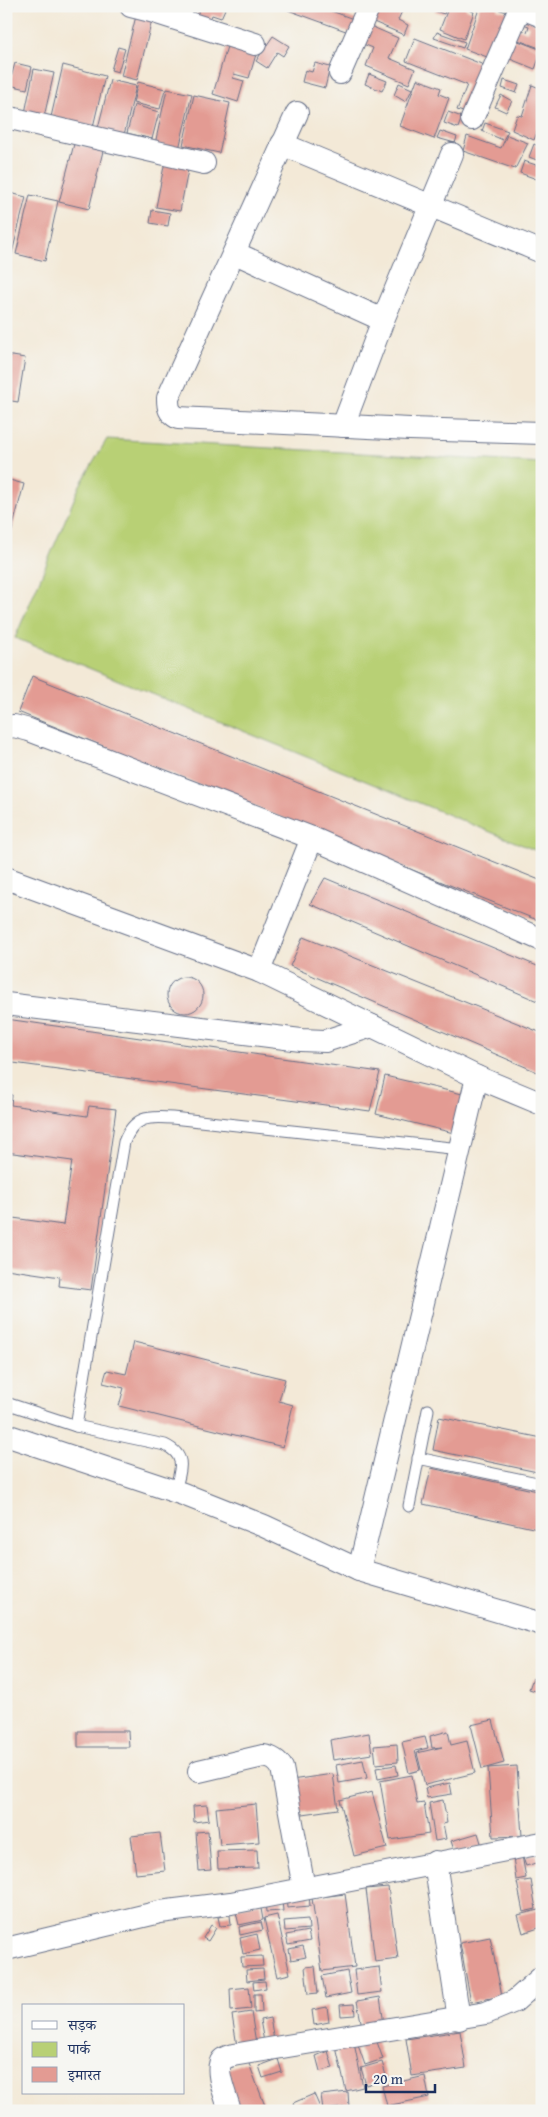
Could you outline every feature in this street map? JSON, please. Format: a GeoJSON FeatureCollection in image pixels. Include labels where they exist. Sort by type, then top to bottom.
{"type":"FeatureCollection","features":[{"type":"Feature","properties":{"kind":"street"},"geometry":{"type":"LineString","coordinates":[[340,73],[369,6]]}},
{"type":"Feature","properties":{"kind":"street"},"geometry":{"type":"LineString","coordinates":[[472,120],[518,7],[542,16]]}},
{"type":"Feature","properties":{"kind":"street"},"geometry":{"type":"LineString","coordinates":[[145,8],[255,44]]}},
{"type":"Feature","properties":{"kind":"street"},"geometry":{"type":"LineString","coordinates":[[297,113],[168,398],[171,414],[178,418],[542,433]]}},
{"type":"Feature","properties":{"kind":"street"},"geometry":{"type":"LineString","coordinates":[[6,118],[204,163]]}},
{"type":"Feature","properties":{"kind":"street"},"geometry":{"type":"LineString","coordinates":[[282,144],[542,252]]}},
{"type":"Feature","properties":{"kind":"street"},"geometry":{"type":"LineString","coordinates":[[343,426],[383,320],[452,154]]}},
{"type":"Feature","properties":{"kind":"street"},"geometry":{"type":"LineString","coordinates":[[235,252],[383,320]]}},
{"type":"Feature","properties":{"kind":"street"},"geometry":{"type":"LineString","coordinates":[[6,727],[14,726],[29,730],[312,838],[542,940]]}},
{"type":"Feature","properties":{"kind":"street"},"geometry":{"type":"LineString","coordinates":[[259,971],[312,838]]}},
{"type":"Feature","properties":{"kind":"street"},"geometry":{"type":"LineString","coordinates":[[6,878],[259,971],[477,1077],[542,1104]]}},
{"type":"Feature","properties":{"kind":"street"},"geometry":{"type":"LineString","coordinates":[[6,1004],[301,1040],[325,1041],[372,1026]]}},
{"type":"Feature","properties":{"kind":"street"},"geometry":{"type":"LineString","coordinates":[[359,1570],[477,1077]]}},
{"type":"Feature","properties":{"kind":"street"},"geometry":{"type":"LineString","coordinates":[[6,1435],[175,1491],[264,1526],[359,1570],[542,1624]]}},
{"type":"Feature","properties":{"kind":"street"},"geometry":{"type":"LineString","coordinates":[[199,1771],[263,1756],[271,1757],[279,1762],[282,1768],[304,1888]]}},
{"type":"Feature","properties":{"kind":"street"},"geometry":{"type":"LineString","coordinates":[[6,1950],[160,1912],[231,1903],[435,1862],[542,1843]]}},
{"type":"Feature","properties":{"kind":"street"},"geometry":{"type":"LineString","coordinates":[[435,1862],[459,2019]]}},
{"type":"Feature","properties":{"kind":"street"},"geometry":{"type":"LineString","coordinates":[[230,2111],[220,2075],[219,2066],[223,2059],[233,2055],[486,2013],[514,2001],[542,1977]]}},
{"type":"Feature","properties":{"kind":"lane"},"geometry":{"type":"LineString","coordinates":[[76,1426],[124,1142],[130,1128],[139,1121],[152,1117],[172,1118],[460,1149]]}},
{"type":"Feature","properties":{"kind":"lane"},"geometry":{"type":"LineString","coordinates":[[6,1403],[76,1426],[165,1445],[175,1450],[180,1457],[181,1466],[175,1491]]}},
{"type":"Feature","properties":{"kind":"lane"},"geometry":{"type":"LineString","coordinates":[[409,1506],[428,1410]]}},
{"type":"Feature","properties":{"kind":"lane"},"geometry":{"type":"LineString","coordinates":[[418,1458],[542,1484]]}},
{"type":"Feature","properties":{"kind":"green space"},"geometry":{"type":"Polygon","coordinates":[[[107,439],[542,463],[542,853],[15,638],[80,485],[107,439]]]}},
{"type":"Feature","properties":{"kind":"building"},"geometry":{"type":"Polygon","coordinates":[[[201,6],[211,8],[211,6],[220,6],[225,9],[221,18],[212,15],[209,22],[196,17],[201,6]]]}},
{"type":"Feature","properties":{"kind":"building"},"geometry":{"type":"Polygon","coordinates":[[[290,6],[324,6],[323,8],[359,21],[354,34],[288,10],[290,6]]]}},
{"type":"Feature","properties":{"kind":"building"},"geometry":{"type":"Polygon","coordinates":[[[375,6],[398,6],[403,9],[398,20],[408,25],[404,35],[369,20],[375,6]]]}},
{"type":"Feature","properties":{"kind":"building"},"geometry":{"type":"Polygon","coordinates":[[[436,6],[447,6],[444,14],[435,11],[436,6]]]}},
{"type":"Feature","properties":{"kind":"building"},"geometry":{"type":"Polygon","coordinates":[[[449,6],[466,6],[465,8],[474,12],[464,39],[440,29],[449,6]]]}},
{"type":"Feature","properties":{"kind":"building"},"geometry":{"type":"Polygon","coordinates":[[[480,6],[498,6],[497,9],[511,13],[490,58],[465,49],[480,6]]]}},
{"type":"Feature","properties":{"kind":"building"},"geometry":{"type":"Polygon","coordinates":[[[136,16],[152,20],[137,80],[121,76],[136,16]]]}},
{"type":"Feature","properties":{"kind":"building"},"geometry":{"type":"Polygon","coordinates":[[[526,18],[542,28],[542,49],[510,37],[514,27],[527,32],[529,26],[523,24],[526,18]]]}},
{"type":"Feature","properties":{"kind":"building"},"geometry":{"type":"Polygon","coordinates":[[[366,24],[398,38],[389,58],[415,69],[409,84],[366,66],[373,48],[358,42],[366,24]]]}},
{"type":"Feature","properties":{"kind":"building"},"geometry":{"type":"Polygon","coordinates":[[[437,32],[465,42],[463,48],[434,38],[437,32]]]}},
{"type":"Feature","properties":{"kind":"building"},"geometry":{"type":"Polygon","coordinates":[[[273,36],[289,46],[283,56],[277,52],[267,68],[256,61],[273,36]]]}},
{"type":"Feature","properties":{"kind":"building"},"geometry":{"type":"Polygon","coordinates":[[[415,38],[484,65],[466,113],[457,110],[467,85],[406,61],[415,38]]]}},
{"type":"Feature","properties":{"kind":"building"},"geometry":{"type":"Polygon","coordinates":[[[513,39],[542,50],[535,69],[505,57],[513,39]]]}},
{"type":"Feature","properties":{"kind":"building"},"geometry":{"type":"Polygon","coordinates":[[[228,43],[257,51],[249,78],[234,74],[233,78],[244,81],[238,102],[213,94],[228,43]]]}},
{"type":"Feature","properties":{"kind":"building"},"geometry":{"type":"Polygon","coordinates":[[[118,47],[125,49],[118,72],[111,70],[118,47]]]}},
{"type":"Feature","properties":{"kind":"building"},"geometry":{"type":"Polygon","coordinates":[[[15,63],[32,67],[27,89],[9,85],[15,63]]]}},
{"type":"Feature","properties":{"kind":"building"},"geometry":{"type":"Polygon","coordinates":[[[315,63],[330,67],[325,88],[302,82],[305,70],[312,72],[315,63]]]}},
{"type":"Feature","properties":{"kind":"building"},"geometry":{"type":"Polygon","coordinates":[[[63,65],[105,76],[93,127],[51,117],[63,65]]]}},
{"type":"Feature","properties":{"kind":"building"},"geometry":{"type":"Polygon","coordinates":[[[34,69],[54,73],[44,117],[25,113],[34,69]]]}},
{"type":"Feature","properties":{"kind":"building"},"geometry":{"type":"Polygon","coordinates":[[[369,74],[387,81],[382,91],[365,84],[369,74]]]}},
{"type":"Feature","properties":{"kind":"building"},"geometry":{"type":"Polygon","coordinates":[[[417,79],[441,88],[439,94],[449,98],[434,139],[400,126],[417,79]]]}},
{"type":"Feature","properties":{"kind":"building"},"geometry":{"type":"Polygon","coordinates":[[[110,80],[136,86],[123,139],[97,132],[110,80]]]}},
{"type":"Feature","properties":{"kind":"building"},"geometry":{"type":"Polygon","coordinates":[[[504,80],[519,85],[516,93],[502,88],[504,80]]]}},
{"type":"Feature","properties":{"kind":"building"},"geometry":{"type":"Polygon","coordinates":[[[138,82],[165,89],[160,109],[133,103],[138,82]]]}},
{"type":"Feature","properties":{"kind":"building"},"geometry":{"type":"Polygon","coordinates":[[[399,83],[412,89],[406,102],[394,95],[399,83]]]}},
{"type":"Feature","properties":{"kind":"building"},"geometry":{"type":"Polygon","coordinates":[[[532,85],[542,89],[542,119],[534,140],[512,130],[517,115],[522,116],[532,85]]]}},
{"type":"Feature","properties":{"kind":"building"},"geometry":{"type":"Polygon","coordinates":[[[167,89],[192,94],[179,149],[155,144],[167,89]]]}},
{"type":"Feature","properties":{"kind":"building"},"geometry":{"type":"Polygon","coordinates":[[[194,95],[230,103],[219,153],[183,145],[194,95]]]}},
{"type":"Feature","properties":{"kind":"building"},"geometry":{"type":"Polygon","coordinates":[[[501,95],[512,101],[506,112],[495,107],[501,95]]]}},
{"type":"Feature","properties":{"kind":"building"},"geometry":{"type":"Polygon","coordinates":[[[134,105],[159,112],[152,139],[127,133],[134,105]]]}},
{"type":"Feature","properties":{"kind":"building"},"geometry":{"type":"Polygon","coordinates":[[[448,112],[462,117],[458,128],[444,123],[448,112]]]}},
{"type":"Feature","properties":{"kind":"building"},"geometry":{"type":"Polygon","coordinates":[[[485,123],[508,131],[503,140],[482,131],[485,123]]]}},
{"type":"Feature","properties":{"kind":"building"},"geometry":{"type":"Polygon","coordinates":[[[440,131],[457,137],[455,143],[437,138],[440,131]]]}},
{"type":"Feature","properties":{"kind":"building"},"geometry":{"type":"Polygon","coordinates":[[[507,135],[528,143],[515,169],[463,151],[467,136],[501,148],[507,135]]]}},
{"type":"Feature","properties":{"kind":"building"},"geometry":{"type":"Polygon","coordinates":[[[74,144],[103,151],[89,209],[59,202],[74,144]]]}},
{"type":"Feature","properties":{"kind":"building"},"geometry":{"type":"Polygon","coordinates":[[[534,144],[542,148],[542,162],[529,157],[534,144]]]}},
{"type":"Feature","properties":{"kind":"building"},"geometry":{"type":"Polygon","coordinates":[[[165,161],[189,165],[180,211],[156,207],[165,161]]]}},
{"type":"Feature","properties":{"kind":"building"},"geometry":{"type":"Polygon","coordinates":[[[524,161],[542,167],[542,181],[520,173],[524,161]]]}},
{"type":"Feature","properties":{"kind":"building"},"geometry":{"type":"Polygon","coordinates":[[[6,192],[26,197],[11,257],[6,256],[6,192]]]}},
{"type":"Feature","properties":{"kind":"building"},"geometry":{"type":"Polygon","coordinates":[[[30,195],[58,201],[45,261],[16,254],[30,195]]]}},
{"type":"Feature","properties":{"kind":"building"},"geometry":{"type":"Polygon","coordinates":[[[152,210],[170,213],[168,226],[150,223],[152,210]]]}},
{"type":"Feature","properties":{"kind":"building"},"geometry":{"type":"Polygon","coordinates":[[[6,355],[25,358],[18,402],[6,400],[6,355]]]}},
{"type":"Feature","properties":{"kind":"building"},"geometry":{"type":"Polygon","coordinates":[[[6,479],[24,484],[7,549],[6,549],[6,479]]]}},
{"type":"Feature","properties":{"kind":"building"},"geometry":{"type":"Polygon","coordinates":[[[32,676],[542,881],[542,922],[18,712],[32,676]]]}},
{"type":"Feature","properties":{"kind":"building"},"geometry":{"type":"Polygon","coordinates":[[[325,878],[542,968],[542,1003],[310,904],[325,878]]]}},
{"type":"Feature","properties":{"kind":"building"},"geometry":{"type":"Polygon","coordinates":[[[303,937],[542,1033],[542,1074],[290,966],[303,937]]]}},
{"type":"Feature","properties":{"kind":"building"},"geometry":{"type":"Polygon","coordinates":[[[185,977],[192,978],[198,982],[202,988],[202,1002],[198,1008],[192,1012],[185,1013],[178,1012],[172,1008],[168,1002],[167,995],[168,988],[172,982],[178,978],[185,977]]]}},
{"type":"Feature","properties":{"kind":"building"},"geometry":{"type":"Polygon","coordinates":[[[6,1019],[380,1072],[370,1111],[6,1062],[6,1019]]]}},
{"type":"Feature","properties":{"kind":"building"},"geometry":{"type":"Polygon","coordinates":[[[385,1076],[471,1096],[462,1135],[376,1114],[385,1076]]]}},
{"type":"Feature","properties":{"kind":"building"},"geometry":{"type":"Polygon","coordinates":[[[6,1094],[12,1095],[11,1105],[87,1116],[89,1106],[116,1109],[91,1290],[59,1286],[60,1277],[6,1269],[6,1217],[63,1225],[72,1161],[6,1152],[6,1094]]]}},
{"type":"Feature","properties":{"kind":"building"},"geometry":{"type":"Polygon","coordinates":[[[134,1342],[285,1379],[279,1401],[293,1405],[283,1447],[119,1406],[124,1388],[103,1383],[107,1370],[126,1374],[134,1342]]]}},
{"type":"Feature","properties":{"kind":"building"},"geometry":{"type":"Polygon","coordinates":[[[439,1417],[542,1438],[542,1473],[433,1450],[439,1417]]]}},
{"type":"Feature","properties":{"kind":"building"},"geometry":{"type":"Polygon","coordinates":[[[431,1468],[542,1492],[542,1530],[423,1504],[431,1468]]]}},
{"type":"Feature","properties":{"kind":"building"},"geometry":{"type":"Polygon","coordinates":[[[533,1678],[542,1680],[542,1693],[529,1689],[533,1678]]]}},
{"type":"Feature","properties":{"kind":"building"},"geometry":{"type":"Polygon","coordinates":[[[493,1720],[504,1763],[482,1769],[471,1725],[493,1720]]]}},
{"type":"Feature","properties":{"kind":"building"},"geometry":{"type":"Polygon","coordinates":[[[78,1731],[128,1731],[129,1747],[78,1747],[78,1731]]]}},
{"type":"Feature","properties":{"kind":"building"},"geometry":{"type":"Polygon","coordinates":[[[448,1731],[451,1745],[467,1741],[475,1773],[425,1785],[417,1753],[442,1747],[432,1748],[430,1736],[448,1731]]]}},
{"type":"Feature","properties":{"kind":"building"},"geometry":{"type":"Polygon","coordinates":[[[369,1733],[372,1754],[333,1760],[330,1740],[369,1733]]]}},
{"type":"Feature","properties":{"kind":"building"},"geometry":{"type":"Polygon","coordinates":[[[425,1737],[428,1748],[415,1751],[420,1770],[409,1773],[402,1742],[425,1737]]]}},
{"type":"Feature","properties":{"kind":"building"},"geometry":{"type":"Polygon","coordinates":[[[397,1744],[398,1762],[376,1764],[374,1746],[397,1744]]]}},
{"type":"Feature","properties":{"kind":"building"},"geometry":{"type":"Polygon","coordinates":[[[363,1760],[367,1778],[339,1783],[336,1765],[363,1760]]]}},
{"type":"Feature","properties":{"kind":"building"},"geometry":{"type":"Polygon","coordinates":[[[396,1765],[398,1775],[378,1779],[376,1768],[396,1765]]]}},
{"type":"Feature","properties":{"kind":"building"},"geometry":{"type":"Polygon","coordinates":[[[517,1766],[522,1836],[493,1837],[488,1768],[517,1766]]]}},
{"type":"Feature","properties":{"kind":"building"},"geometry":{"type":"Polygon","coordinates":[[[333,1774],[338,1809],[296,1815],[291,1780],[333,1774]]]}},
{"type":"Feature","properties":{"kind":"building"},"geometry":{"type":"Polygon","coordinates":[[[412,1775],[417,1804],[424,1803],[429,1834],[390,1840],[380,1781],[412,1775]]]}},
{"type":"Feature","properties":{"kind":"building"},"geometry":{"type":"Polygon","coordinates":[[[450,1783],[452,1794],[427,1798],[425,1788],[450,1783]]]}},
{"type":"Feature","properties":{"kind":"building"},"geometry":{"type":"Polygon","coordinates":[[[372,1792],[387,1848],[354,1856],[340,1800],[372,1792]]]}},
{"type":"Feature","properties":{"kind":"building"},"geometry":{"type":"Polygon","coordinates":[[[443,1800],[447,1823],[443,1824],[446,1839],[435,1841],[429,1803],[443,1800]]]}},
{"type":"Feature","properties":{"kind":"building"},"geometry":{"type":"Polygon","coordinates":[[[256,1804],[259,1842],[220,1845],[216,1808],[256,1804]]]}},
{"type":"Feature","properties":{"kind":"building"},"geometry":{"type":"Polygon","coordinates":[[[207,1805],[209,1820],[194,1822],[193,1806],[207,1805]]]}},
{"type":"Feature","properties":{"kind":"building"},"geometry":{"type":"Polygon","coordinates":[[[208,1831],[211,1870],[199,1871],[196,1832],[208,1831]]]}},
{"type":"Feature","properties":{"kind":"building"},"geometry":{"type":"Polygon","coordinates":[[[160,1833],[165,1871],[136,1874],[131,1836],[160,1833]]]}},
{"type":"Feature","properties":{"kind":"building"},"geometry":{"type":"Polygon","coordinates":[[[478,1833],[482,1846],[455,1853],[451,1841],[478,1833]]]}},
{"type":"Feature","properties":{"kind":"building"},"geometry":{"type":"Polygon","coordinates":[[[257,1850],[258,1868],[218,1869],[217,1851],[257,1850]]]}},
{"type":"Feature","properties":{"kind":"building"},"geometry":{"type":"Polygon","coordinates":[[[536,1854],[539,1862],[526,1866],[523,1858],[536,1854]]]}},
{"type":"Feature","properties":{"kind":"building"},"geometry":{"type":"Polygon","coordinates":[[[522,1855],[526,1878],[516,1880],[513,1857],[522,1855]]]}},
{"type":"Feature","properties":{"kind":"building"},"geometry":{"type":"Polygon","coordinates":[[[531,1880],[536,1909],[523,1912],[517,1882],[531,1880]]]}},
{"type":"Feature","properties":{"kind":"building"},"geometry":{"type":"Polygon","coordinates":[[[388,1887],[398,1959],[375,1962],[366,1889],[388,1887]]]}},
{"type":"Feature","properties":{"kind":"building"},"geometry":{"type":"Polygon","coordinates":[[[309,1893],[310,1906],[287,1908],[286,1896],[309,1893]]]}},
{"type":"Feature","properties":{"kind":"building"},"geometry":{"type":"Polygon","coordinates":[[[345,1894],[355,1967],[322,1971],[312,1898],[345,1894]]]}},
{"type":"Feature","properties":{"kind":"building"},"geometry":{"type":"Polygon","coordinates":[[[282,1900],[283,1911],[266,1912],[265,1901],[282,1900]]]}},
{"type":"Feature","properties":{"kind":"building"},"geometry":{"type":"Polygon","coordinates":[[[260,1903],[263,1920],[239,1925],[235,1908],[260,1903]]]}},
{"type":"Feature","properties":{"kind":"building"},"geometry":{"type":"Polygon","coordinates":[[[542,1909],[542,1927],[523,1933],[518,1915],[542,1909]]]}},
{"type":"Feature","properties":{"kind":"building"},"geometry":{"type":"Polygon","coordinates":[[[230,1915],[231,1925],[220,1926],[218,1917],[230,1915]]]}},
{"type":"Feature","properties":{"kind":"building"},"geometry":{"type":"Polygon","coordinates":[[[277,1915],[290,1974],[277,1977],[264,1918],[277,1915]]]}},
{"type":"Feature","properties":{"kind":"building"},"geometry":{"type":"Polygon","coordinates":[[[308,1919],[309,1929],[285,1931],[284,1921],[308,1919]]]}},
{"type":"Feature","properties":{"kind":"building"},"geometry":{"type":"Polygon","coordinates":[[[261,1922],[263,1930],[240,1935],[239,1927],[261,1922]]]}},
{"type":"Feature","properties":{"kind":"building"},"geometry":{"type":"Polygon","coordinates":[[[211,1925],[216,1928],[208,1941],[203,1938],[211,1925]]]}},
{"type":"Feature","properties":{"kind":"building"},"geometry":{"type":"Polygon","coordinates":[[[308,1931],[310,1941],[288,1945],[286,1935],[308,1931]]]}},
{"type":"Feature","properties":{"kind":"building"},"geometry":{"type":"Polygon","coordinates":[[[257,1934],[260,1950],[243,1954],[240,1938],[257,1934]]]}},
{"type":"Feature","properties":{"kind":"building"},"geometry":{"type":"Polygon","coordinates":[[[490,1937],[502,1996],[471,2002],[460,1943],[490,1937]]]}},
{"type":"Feature","properties":{"kind":"building"},"geometry":{"type":"Polygon","coordinates":[[[303,1946],[306,1957],[291,1960],[289,1949],[303,1946]]]}},
{"type":"Feature","properties":{"kind":"building"},"geometry":{"type":"Polygon","coordinates":[[[262,1956],[263,1966],[242,1967],[241,1957],[262,1956]]]}},
{"type":"Feature","properties":{"kind":"building"},"geometry":{"type":"Polygon","coordinates":[[[315,1966],[318,1993],[308,1994],[305,1967],[315,1966]]]}},
{"type":"Feature","properties":{"kind":"building"},"geometry":{"type":"Polygon","coordinates":[[[379,1967],[382,1992],[357,1995],[354,1970],[379,1967]]]}},
{"type":"Feature","properties":{"kind":"building"},"geometry":{"type":"Polygon","coordinates":[[[263,1969],[264,1979],[247,1981],[246,1970],[263,1969]]]}},
{"type":"Feature","properties":{"kind":"building"},"geometry":{"type":"Polygon","coordinates":[[[347,1971],[351,1993],[326,1998],[322,1976],[347,1971]]]}},
{"type":"Feature","properties":{"kind":"building"},"geometry":{"type":"Polygon","coordinates":[[[265,1981],[266,1988],[254,1990],[253,1982],[265,1981]]]}},
{"type":"Feature","properties":{"kind":"building"},"geometry":{"type":"Polygon","coordinates":[[[249,1987],[251,2009],[231,2011],[230,1989],[249,1987]]]}},
{"type":"Feature","properties":{"kind":"building"},"geometry":{"type":"Polygon","coordinates":[[[254,1994],[261,1994],[262,2012],[254,2013],[254,1994]]]}},
{"type":"Feature","properties":{"kind":"building"},"geometry":{"type":"Polygon","coordinates":[[[380,1997],[384,2024],[362,2027],[357,2001],[380,1997]]]}},
{"type":"Feature","properties":{"kind":"building"},"geometry":{"type":"Polygon","coordinates":[[[354,2004],[355,2015],[341,2016],[340,2005],[354,2004]]]}},
{"type":"Feature","properties":{"kind":"building"},"geometry":{"type":"Polygon","coordinates":[[[327,2007],[329,2022],[314,2025],[312,2010],[327,2007]]]}},
{"type":"Feature","properties":{"kind":"building"},"geometry":{"type":"Polygon","coordinates":[[[251,2012],[256,2043],[237,2046],[232,2015],[251,2012]]]}},
{"type":"Feature","properties":{"kind":"building"},"geometry":{"type":"Polygon","coordinates":[[[270,2018],[274,2040],[264,2042],[260,2020],[270,2018]]]}},
{"type":"Feature","properties":{"kind":"building"},"geometry":{"type":"Polygon","coordinates":[[[460,2031],[466,2068],[412,2076],[406,2039],[460,2031]]]}},
{"type":"Feature","properties":{"kind":"building"},"geometry":{"type":"Polygon","coordinates":[[[376,2039],[383,2059],[365,2065],[358,2045],[376,2039]]]}},
{"type":"Feature","properties":{"kind":"building"},"geometry":{"type":"Polygon","coordinates":[[[354,2043],[363,2087],[346,2091],[336,2047],[354,2043]]]}},
{"type":"Feature","properties":{"kind":"building"},"geometry":{"type":"Polygon","coordinates":[[[328,2051],[333,2068],[320,2071],[316,2056],[328,2051]]]}},
{"type":"Feature","properties":{"kind":"building"},"geometry":{"type":"Polygon","coordinates":[[[278,2059],[282,2072],[263,2078],[259,2066],[278,2059]]]}},
{"type":"Feature","properties":{"kind":"building"},"geometry":{"type":"Polygon","coordinates":[[[248,2061],[267,2111],[237,2111],[222,2071],[248,2061]]]}},
{"type":"Feature","properties":{"kind":"building"},"geometry":{"type":"Polygon","coordinates":[[[382,2062],[387,2079],[366,2085],[361,2068],[382,2062]]]}},
{"type":"Feature","properties":{"kind":"building"},"geometry":{"type":"Polygon","coordinates":[[[425,2076],[429,2097],[387,2106],[382,2086],[425,2076]]]}},
{"type":"Feature","properties":{"kind":"building"},"geometry":{"type":"Polygon","coordinates":[[[348,2092],[349,2107],[323,2110],[321,2095],[348,2092]]]}},
{"type":"Feature","properties":{"kind":"building"},"geometry":{"type":"Polygon","coordinates":[[[314,2094],[321,2110],[296,2111],[293,2103],[314,2094]]]}}]}
